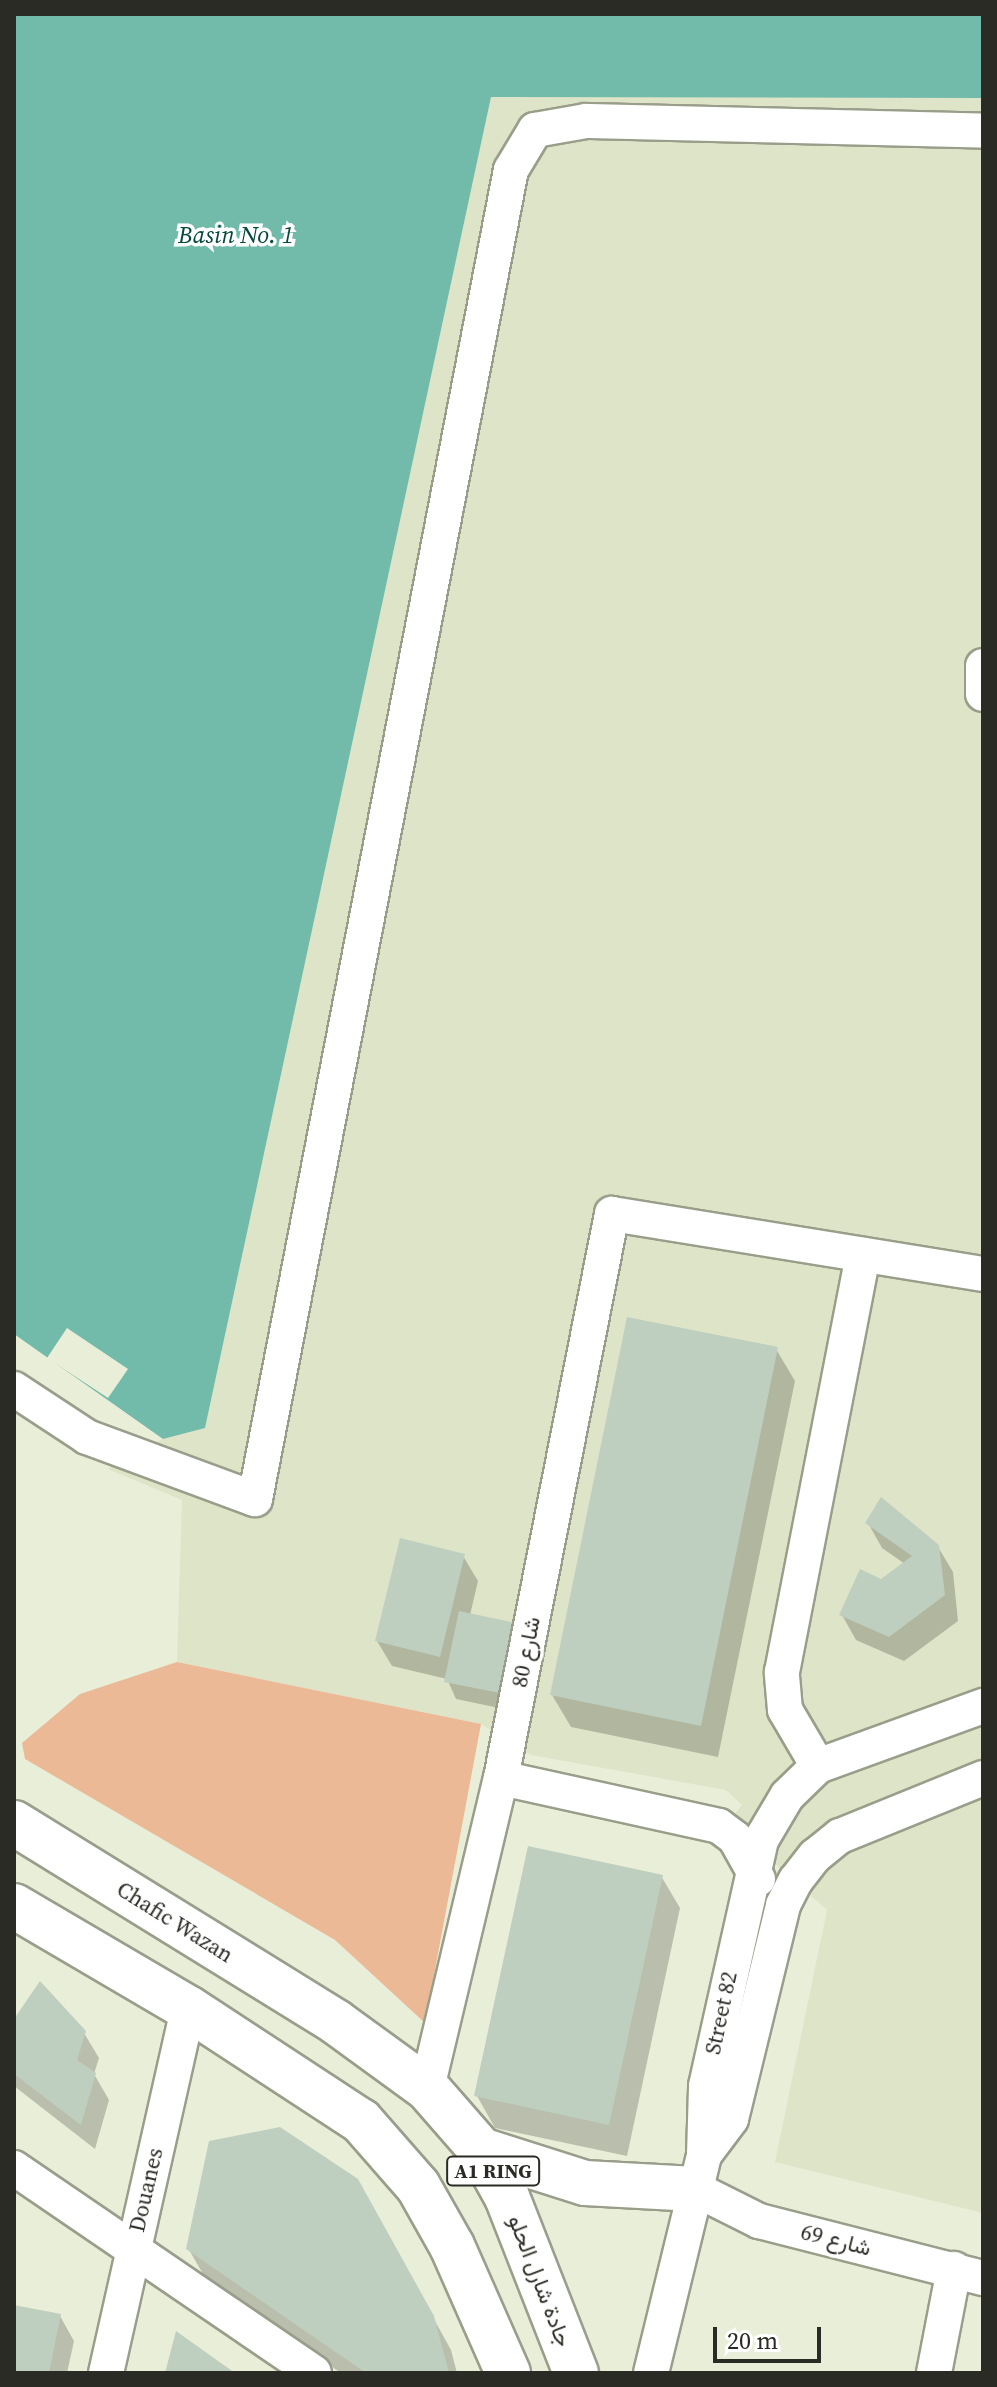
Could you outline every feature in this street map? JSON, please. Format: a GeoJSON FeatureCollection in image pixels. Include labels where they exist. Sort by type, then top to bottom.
{"type":"FeatureCollection","features":[{"type":"Feature","properties":{"kind":"highway","name":"Chafic Wazan"},"geometry":{"type":"LineString","coordinates":[[14,1823],[336,2022]]}},
{"type":"Feature","properties":{"kind":"highway","name":"A1 RING"},"geometry":{"type":"LineString","coordinates":[[14,1906],[188,2008],[331,2097],[383,2144],[418,2186],[452,2246],[508,2373]]}},
{"type":"Feature","properties":{"kind":"highway","name":"جادة شارل الحلو"},"geometry":{"type":"LineString","coordinates":[[336,2022],[427,2088],[481,2150],[507,2197],[576,2373]]}},
{"type":"Feature","properties":{"kind":"highway"},"geometry":{"type":"LineString","coordinates":[[481,2150],[585,2183],[700,2172]]}},
{"type":"Feature","properties":{"kind":"street"},"geometry":{"type":"LineString","coordinates":[[14,1389],[87,1437],[255,1499],[504,201],[511,170],[535,130],[586,121],[983,131]]}},
{"type":"Feature","properties":{"kind":"street"},"geometry":{"type":"LineString","coordinates":[[983,666],[983,694]]}},
{"type":"Feature","properties":{"kind":"street","name":"شارع 80"},"geometry":{"type":"LineString","coordinates":[[427,2088],[501,1778],[612,1214],[863,1255]]}},
{"type":"Feature","properties":{"kind":"street"},"geometry":{"type":"LineString","coordinates":[[983,1274],[863,1255],[782,1672],[785,1710],[818,1766],[983,1706]]}},
{"type":"Feature","properties":{"kind":"street","name":"Street 82"},"geometry":{"type":"LineString","coordinates":[[651,2373],[700,2172],[703,2107],[751,1872],[761,1840],[787,1796],[818,1766]]}},
{"type":"Feature","properties":{"kind":"street"},"geometry":{"type":"LineString","coordinates":[[501,1778],[719,1826],[740,1846],[751,1872],[783,1905],[815,1856],[840,1836],[983,1778]]}},
{"type":"Feature","properties":{"kind":"street","name":"Street 82"},"geometry":{"type":"LineString","coordinates":[[700,2172],[731,2119],[738,2099],[783,1905]]}},
{"type":"Feature","properties":{"kind":"street","name":"Douanes"},"geometry":{"type":"LineString","coordinates":[[106,2373],[188,2008]]}},
{"type":"Feature","properties":{"kind":"street"},"geometry":{"type":"LineString","coordinates":[[14,2168],[314,2373]]}},
{"type":"Feature","properties":{"kind":"street","name":"شارع 69"},"geometry":{"type":"LineString","coordinates":[[700,2172],[759,2221],[968,2274]]}},
{"type":"Feature","properties":{"kind":"street"},"geometry":{"type":"LineString","coordinates":[[934,2373],[968,2274]]}},
{"type":"Feature","properties":{"kind":"shaded area"},"geometry":{"type":"Polygon","coordinates":[[[491,96],[983,98],[983,2213],[775,2162],[827,1910],[728,1822],[742,1805],[726,1790],[531,1755],[481,1724],[177,1662],[182,1500],[108,1469],[163,1439],[205,1428],[491,96]]]}},
{"type":"Feature","properties":{"kind":"shaded area"},"geometry":{"type":"Polygon","coordinates":[[[177,1662],[481,1724],[425,2023],[335,1940],[25,1759],[22,1743],[80,1694],[177,1662]]]}},
{"type":"Feature","properties":{"kind":"water","name":"Basin No. 1"},"geometry":{"type":"Polygon","coordinates":[[[14,14],[983,14],[983,98],[491,97],[205,1428],[163,1439],[14,1334],[14,14]]]}},
{"type":"Feature","properties":{"kind":"pier"},"geometry":{"type":"Polygon","coordinates":[[[67,1328],[128,1369],[108,1398],[47,1358],[67,1328]]]}},
{"type":"Feature","properties":{"kind":"building"},"geometry":{"type":"Polygon","coordinates":[[[627,1317],[778,1347],[701,1726],[550,1695],[627,1317]]]}},
{"type":"Feature","properties":{"kind":"building"},"geometry":{"type":"Polygon","coordinates":[[[881,1497],[939,1545],[945,1595],[889,1637],[839,1615],[860,1569],[881,1579],[912,1556],[865,1523],[881,1497]]]}},
{"type":"Feature","properties":{"kind":"building"},"geometry":{"type":"Polygon","coordinates":[[[400,1538],[465,1554],[440,1657],[375,1641],[400,1538]]]}},
{"type":"Feature","properties":{"kind":"building"},"geometry":{"type":"Polygon","coordinates":[[[459,1611],[520,1624],[505,1694],[444,1682],[459,1611]]]}},
{"type":"Feature","properties":{"kind":"building"},"geometry":{"type":"Polygon","coordinates":[[[528,1846],[663,1875],[609,2125],[474,2096],[528,1846]]]}},
{"type":"Feature","properties":{"kind":"building"},"geometry":{"type":"Polygon","coordinates":[[[40,1981],[86,2031],[77,2060],[96,2073],[81,2125],[14,2074],[14,2019],[40,1981]]]}},
{"type":"Feature","properties":{"kind":"building"},"geometry":{"type":"Polygon","coordinates":[[[280,2127],[358,2179],[434,2316],[449,2373],[366,2373],[186,2249],[209,2141],[280,2127]]]}},
{"type":"Feature","properties":{"kind":"building"},"geometry":{"type":"Polygon","coordinates":[[[14,2305],[61,2314],[49,2373],[14,2373],[14,2305]]]}},
{"type":"Feature","properties":{"kind":"building"},"geometry":{"type":"Polygon","coordinates":[[[176,2331],[235,2373],[165,2373],[176,2331]]]}}]}
